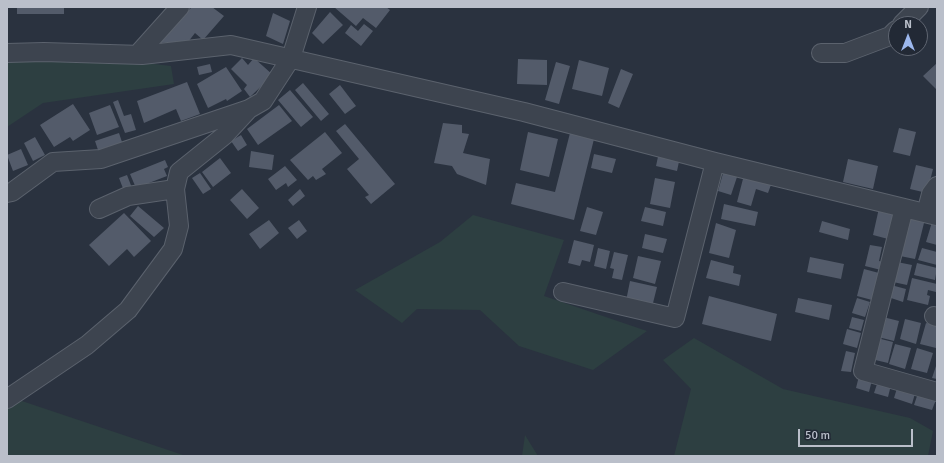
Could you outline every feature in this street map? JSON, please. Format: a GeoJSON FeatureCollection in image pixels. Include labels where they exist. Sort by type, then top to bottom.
{"type":"FeatureCollection","features":[{"type":"Feature","properties":{"kind":"street"},"geometry":{"type":"LineString","coordinates":[[137,55],[180,7]]}},
{"type":"Feature","properties":{"kind":"street"},"geometry":{"type":"LineString","coordinates":[[7,193],[12,192],[53,162],[101,159],[248,109],[264,101],[291,58],[307,7]]}},
{"type":"Feature","properties":{"kind":"street"},"geometry":{"type":"LineString","coordinates":[[910,16],[920,7]]}},
{"type":"Feature","properties":{"kind":"street"},"geometry":{"type":"LineString","coordinates":[[821,53],[845,53],[888,37]]}},
{"type":"Feature","properties":{"kind":"street"},"geometry":{"type":"LineString","coordinates":[[7,53],[44,52],[137,55],[164,54],[231,45],[524,112],[715,162],[932,214],[931,194],[937,186]]}},
{"type":"Feature","properties":{"kind":"street"},"geometry":{"type":"LineString","coordinates":[[7,399],[87,345],[128,310],[173,249],[179,226],[175,189],[178,172],[225,135],[248,109]]}},
{"type":"Feature","properties":{"kind":"street"},"geometry":{"type":"LineString","coordinates":[[563,292],[675,318],[715,162]]}},
{"type":"Feature","properties":{"kind":"street"},"geometry":{"type":"LineString","coordinates":[[99,209],[128,196],[175,189]]}},
{"type":"Feature","properties":{"kind":"street"},"geometry":{"type":"LineString","coordinates":[[904,208],[863,371],[937,392]]}},
{"type":"Feature","properties":{"kind":"shaded area"},"geometry":{"type":"Polygon","coordinates":[[[7,53],[113,59],[171,66],[174,84],[43,103],[7,127],[7,53]]]}},
{"type":"Feature","properties":{"kind":"shaded area"},"geometry":{"type":"Polygon","coordinates":[[[473,215],[564,240],[544,296],[647,331],[593,370],[519,346],[480,310],[417,309],[402,323],[355,290],[440,242],[473,215]]]}},
{"type":"Feature","properties":{"kind":"shaded area"},"geometry":{"type":"Polygon","coordinates":[[[694,338],[783,389],[910,418],[933,431],[928,456],[674,456],[691,389],[663,360],[694,338]]]}},
{"type":"Feature","properties":{"kind":"shaded area"},"geometry":{"type":"Polygon","coordinates":[[[7,396],[186,456],[7,456],[7,396]]]}},
{"type":"Feature","properties":{"kind":"shaded area"},"geometry":{"type":"Polygon","coordinates":[[[525,435],[538,456],[522,456],[525,435]]]}},
{"type":"Feature","properties":{"kind":"building"},"geometry":{"type":"Polygon","coordinates":[[[17,7],[64,7],[64,14],[17,14],[17,7]]]}},
{"type":"Feature","properties":{"kind":"building"},"geometry":{"type":"Polygon","coordinates":[[[192,7],[212,7],[224,16],[203,40],[195,33],[188,42],[156,43],[192,7]]]}},
{"type":"Feature","properties":{"kind":"building"},"geometry":{"type":"Polygon","coordinates":[[[334,7],[386,7],[390,10],[376,28],[363,18],[356,26],[334,7]]]}},
{"type":"Feature","properties":{"kind":"building"},"geometry":{"type":"Polygon","coordinates":[[[330,12],[343,25],[323,44],[312,33],[330,12]]]}},
{"type":"Feature","properties":{"kind":"building"},"geometry":{"type":"Polygon","coordinates":[[[273,13],[290,21],[283,44],[266,36],[273,13]]]}},
{"type":"Feature","properties":{"kind":"building"},"geometry":{"type":"Polygon","coordinates":[[[364,24],[373,31],[361,46],[345,33],[351,25],[358,31],[364,24]]]}},
{"type":"Feature","properties":{"kind":"building"},"geometry":{"type":"Polygon","coordinates":[[[242,58],[248,65],[254,58],[273,75],[250,97],[244,89],[247,85],[231,69],[242,58]]]}},
{"type":"Feature","properties":{"kind":"building"},"geometry":{"type":"Polygon","coordinates":[[[518,59],[547,60],[547,85],[517,84],[518,59]]]}},
{"type":"Feature","properties":{"kind":"building"},"geometry":{"type":"Polygon","coordinates":[[[579,60],[609,68],[602,96],[572,89],[579,60]]]}},
{"type":"Feature","properties":{"kind":"building"},"geometry":{"type":"Polygon","coordinates":[[[556,62],[570,66],[559,104],[545,100],[556,62]]]}},
{"type":"Feature","properties":{"kind":"building"},"geometry":{"type":"Polygon","coordinates":[[[937,63],[937,90],[923,76],[937,63]]]}},
{"type":"Feature","properties":{"kind":"building"},"geometry":{"type":"Polygon","coordinates":[[[210,64],[212,72],[199,75],[197,67],[210,64]]]}},
{"type":"Feature","properties":{"kind":"building"},"geometry":{"type":"Polygon","coordinates":[[[226,67],[242,91],[227,101],[226,99],[208,108],[197,84],[226,67]]]}},
{"type":"Feature","properties":{"kind":"building"},"geometry":{"type":"Polygon","coordinates":[[[621,69],[633,74],[619,108],[608,103],[621,69]]]}},
{"type":"Feature","properties":{"kind":"building"},"geometry":{"type":"Polygon","coordinates":[[[187,82],[200,114],[181,121],[176,109],[144,123],[137,101],[187,82]]]}},
{"type":"Feature","properties":{"kind":"building"},"geometry":{"type":"Polygon","coordinates":[[[303,83],[329,114],[321,121],[295,90],[303,83]]]}},
{"type":"Feature","properties":{"kind":"building"},"geometry":{"type":"Polygon","coordinates":[[[340,85],[356,106],[345,114],[329,94],[340,85]]]}},
{"type":"Feature","properties":{"kind":"building"},"geometry":{"type":"Polygon","coordinates":[[[290,90],[313,117],[301,127],[278,100],[290,90]]]}},
{"type":"Feature","properties":{"kind":"building"},"geometry":{"type":"Polygon","coordinates":[[[118,100],[124,116],[131,114],[136,130],[125,133],[113,102],[118,100]]]}},
{"type":"Feature","properties":{"kind":"building"},"geometry":{"type":"Polygon","coordinates":[[[73,104],[90,130],[73,141],[70,137],[54,147],[40,125],[73,104]]]}},
{"type":"Feature","properties":{"kind":"building"},"geometry":{"type":"Polygon","coordinates":[[[110,105],[119,127],[97,135],[89,113],[110,105]]]}},
{"type":"Feature","properties":{"kind":"building"},"geometry":{"type":"Polygon","coordinates":[[[279,105],[292,121],[258,145],[247,129],[279,105]]]}},
{"type":"Feature","properties":{"kind":"building"},"geometry":{"type":"Polygon","coordinates":[[[443,123],[462,125],[462,133],[469,134],[463,153],[490,159],[486,185],[457,174],[452,166],[434,163],[443,123]]]}},
{"type":"Feature","properties":{"kind":"building"},"geometry":{"type":"Polygon","coordinates":[[[345,124],[395,184],[371,204],[365,197],[369,195],[347,169],[359,159],[336,131],[345,124]]]}},
{"type":"Feature","properties":{"kind":"building"},"geometry":{"type":"Polygon","coordinates":[[[899,128],[916,132],[910,156],[893,152],[899,128]]]}},
{"type":"Feature","properties":{"kind":"building"},"geometry":{"type":"Polygon","coordinates":[[[325,132],[342,153],[322,169],[326,174],[316,180],[313,176],[308,180],[290,160],[325,132]]]}},
{"type":"Feature","properties":{"kind":"building"},"geometry":{"type":"Polygon","coordinates":[[[528,132],[558,139],[549,177],[520,170],[528,132]]]}},
{"type":"Feature","properties":{"kind":"building"},"geometry":{"type":"Polygon","coordinates":[[[119,133],[123,145],[99,153],[95,141],[119,133]]]}},
{"type":"Feature","properties":{"kind":"building"},"geometry":{"type":"Polygon","coordinates":[[[570,133],[594,139],[574,220],[511,204],[516,183],[555,192],[570,133]]]}},
{"type":"Feature","properties":{"kind":"building"},"geometry":{"type":"Polygon","coordinates":[[[241,135],[247,145],[238,151],[231,141],[241,135]]]}},
{"type":"Feature","properties":{"kind":"building"},"geometry":{"type":"Polygon","coordinates":[[[35,137],[45,155],[33,161],[24,143],[35,137]]]}},
{"type":"Feature","properties":{"kind":"building"},"geometry":{"type":"Polygon","coordinates":[[[21,149],[28,165],[13,171],[7,155],[21,149]]]}},
{"type":"Feature","properties":{"kind":"building"},"geometry":{"type":"Polygon","coordinates":[[[251,151],[274,155],[272,170],[249,167],[251,151]]]}},
{"type":"Feature","properties":{"kind":"building"},"geometry":{"type":"Polygon","coordinates":[[[659,152],[680,157],[677,171],[656,166],[659,152]]]}},
{"type":"Feature","properties":{"kind":"building"},"geometry":{"type":"Polygon","coordinates":[[[594,154],[616,159],[612,173],[591,168],[594,154]]]}},
{"type":"Feature","properties":{"kind":"building"},"geometry":{"type":"Polygon","coordinates":[[[220,158],[231,173],[213,187],[202,172],[220,158]]]}},
{"type":"Feature","properties":{"kind":"building"},"geometry":{"type":"Polygon","coordinates":[[[848,159],[878,166],[873,189],[843,182],[848,159]]]}},
{"type":"Feature","properties":{"kind":"building"},"geometry":{"type":"Polygon","coordinates":[[[165,160],[168,167],[164,169],[167,176],[136,188],[130,174],[165,160]]]}},
{"type":"Feature","properties":{"kind":"building"},"geometry":{"type":"Polygon","coordinates":[[[916,165],[933,169],[927,193],[910,189],[916,165]]]}},
{"type":"Feature","properties":{"kind":"building"},"geometry":{"type":"Polygon","coordinates":[[[285,166],[297,180],[288,187],[286,183],[276,190],[268,179],[285,166]]]}},
{"type":"Feature","properties":{"kind":"building"},"geometry":{"type":"Polygon","coordinates":[[[724,170],[738,174],[731,195],[718,191],[724,170]]]}},
{"type":"Feature","properties":{"kind":"building"},"geometry":{"type":"Polygon","coordinates":[[[200,173],[211,189],[203,194],[192,178],[200,173]]]}},
{"type":"Feature","properties":{"kind":"building"},"geometry":{"type":"Polygon","coordinates":[[[127,175],[132,188],[124,191],[119,178],[127,175]]]}},
{"type":"Feature","properties":{"kind":"building"},"geometry":{"type":"Polygon","coordinates":[[[744,175],[772,182],[768,193],[756,189],[751,206],[737,202],[744,175]]]}},
{"type":"Feature","properties":{"kind":"building"},"geometry":{"type":"Polygon","coordinates":[[[655,178],[675,182],[670,208],[650,204],[655,178]]]}},
{"type":"Feature","properties":{"kind":"building"},"geometry":{"type":"Polygon","coordinates":[[[242,189],[259,208],[247,219],[230,200],[242,189]]]}},
{"type":"Feature","properties":{"kind":"building"},"geometry":{"type":"Polygon","coordinates":[[[300,189],[305,196],[293,206],[288,200],[300,189]]]}},
{"type":"Feature","properties":{"kind":"building"},"geometry":{"type":"Polygon","coordinates":[[[724,204],[758,212],[755,226],[721,219],[724,204]]]}},
{"type":"Feature","properties":{"kind":"building"},"geometry":{"type":"Polygon","coordinates":[[[138,206],[164,228],[154,237],[130,216],[138,206]]]}},
{"type":"Feature","properties":{"kind":"building"},"geometry":{"type":"Polygon","coordinates":[[[587,207],[603,212],[596,235],[580,231],[587,207]]]}},
{"type":"Feature","properties":{"kind":"building"},"geometry":{"type":"Polygon","coordinates":[[[645,207],[666,212],[663,226],[641,221],[645,207]]]}},
{"type":"Feature","properties":{"kind":"building"},"geometry":{"type":"Polygon","coordinates":[[[879,208],[895,212],[888,239],[873,235],[879,208]]]}},
{"type":"Feature","properties":{"kind":"building"},"geometry":{"type":"Polygon","coordinates":[[[124,213],[151,241],[134,257],[127,249],[109,266],[89,245],[124,213]]]}},
{"type":"Feature","properties":{"kind":"building"},"geometry":{"type":"Polygon","coordinates":[[[910,216],[925,219],[915,259],[900,256],[910,216]]]}},
{"type":"Feature","properties":{"kind":"building"},"geometry":{"type":"Polygon","coordinates":[[[269,220],[279,233],[260,249],[249,234],[269,220]]]}},
{"type":"Feature","properties":{"kind":"building"},"geometry":{"type":"Polygon","coordinates":[[[299,220],[307,231],[297,239],[288,228],[299,220]]]}},
{"type":"Feature","properties":{"kind":"building"},"geometry":{"type":"Polygon","coordinates":[[[822,221],[850,229],[848,240],[819,232],[822,221]]]}},
{"type":"Feature","properties":{"kind":"building"},"geometry":{"type":"Polygon","coordinates":[[[932,222],[937,223],[937,245],[926,242],[932,222]]]}},
{"type":"Feature","properties":{"kind":"building"},"geometry":{"type":"Polygon","coordinates":[[[716,223],[736,230],[729,258],[709,253],[716,223]]]}},
{"type":"Feature","properties":{"kind":"building"},"geometry":{"type":"Polygon","coordinates":[[[645,234],[667,239],[663,253],[642,248],[645,234]]]}},
{"type":"Feature","properties":{"kind":"building"},"geometry":{"type":"Polygon","coordinates":[[[574,240],[594,245],[590,262],[582,260],[580,266],[568,263],[574,240]]]}},
{"type":"Feature","properties":{"kind":"building"},"geometry":{"type":"Polygon","coordinates":[[[870,245],[882,247],[879,261],[883,262],[881,270],[865,266],[870,245]]]}},
{"type":"Feature","properties":{"kind":"building"},"geometry":{"type":"Polygon","coordinates":[[[598,248],[610,251],[606,269],[594,266],[598,248]]]}},
{"type":"Feature","properties":{"kind":"building"},"geometry":{"type":"Polygon","coordinates":[[[922,248],[937,252],[937,265],[918,260],[922,248]]]}},
{"type":"Feature","properties":{"kind":"building"},"geometry":{"type":"Polygon","coordinates":[[[614,252],[628,255],[622,280],[612,278],[614,269],[610,268],[614,252]]]}},
{"type":"Feature","properties":{"kind":"building"},"geometry":{"type":"Polygon","coordinates":[[[638,256],[661,261],[655,284],[633,278],[638,256]]]}},
{"type":"Feature","properties":{"kind":"building"},"geometry":{"type":"Polygon","coordinates":[[[810,257],[844,264],[841,279],[807,272],[810,257]]]}},
{"type":"Feature","properties":{"kind":"building"},"geometry":{"type":"Polygon","coordinates":[[[711,260],[734,266],[733,273],[741,275],[739,286],[706,278],[711,260]]]}},
{"type":"Feature","properties":{"kind":"building"},"geometry":{"type":"Polygon","coordinates":[[[897,262],[912,265],[907,285],[893,282],[897,262]]]}},
{"type":"Feature","properties":{"kind":"building"},"geometry":{"type":"Polygon","coordinates":[[[917,263],[937,268],[935,280],[914,275],[917,263]]]}},
{"type":"Feature","properties":{"kind":"building"},"geometry":{"type":"Polygon","coordinates":[[[864,269],[879,273],[872,300],[857,296],[864,269]]]}},
{"type":"Feature","properties":{"kind":"building"},"geometry":{"type":"Polygon","coordinates":[[[912,278],[937,284],[936,292],[928,290],[927,295],[930,296],[928,305],[907,300],[912,278]]]}},
{"type":"Feature","properties":{"kind":"building"},"geometry":{"type":"Polygon","coordinates":[[[630,281],[657,287],[652,307],[626,301],[630,281]]]}},
{"type":"Feature","properties":{"kind":"building"},"geometry":{"type":"Polygon","coordinates":[[[891,285],[906,289],[903,302],[888,297],[891,285]]]}},
{"type":"Feature","properties":{"kind":"building"},"geometry":{"type":"Polygon","coordinates":[[[709,296],[777,314],[771,341],[702,324],[709,296]]]}},
{"type":"Feature","properties":{"kind":"building"},"geometry":{"type":"Polygon","coordinates":[[[798,298],[832,305],[829,320],[795,312],[798,298]]]}},
{"type":"Feature","properties":{"kind":"building"},"geometry":{"type":"Polygon","coordinates":[[[857,298],[870,302],[865,317],[852,313],[857,298]]]}},
{"type":"Feature","properties":{"kind":"building"},"geometry":{"type":"Polygon","coordinates":[[[852,317],[864,320],[861,331],[849,328],[852,317]]]}},
{"type":"Feature","properties":{"kind":"building"},"geometry":{"type":"Polygon","coordinates":[[[883,317],[899,321],[894,341],[878,337],[883,317]]]}},
{"type":"Feature","properties":{"kind":"building"},"geometry":{"type":"Polygon","coordinates":[[[905,319],[921,323],[916,344],[900,339],[905,319]]]}},
{"type":"Feature","properties":{"kind":"building"},"geometry":{"type":"Polygon","coordinates":[[[926,323],[937,326],[936,348],[920,344],[926,323]]]}},
{"type":"Feature","properties":{"kind":"building"},"geometry":{"type":"Polygon","coordinates":[[[847,329],[861,333],[857,348],[843,344],[847,329]]]}},
{"type":"Feature","properties":{"kind":"building"},"geometry":{"type":"Polygon","coordinates":[[[877,338],[893,342],[888,363],[871,359],[877,338]]]}},
{"type":"Feature","properties":{"kind":"building"},"geometry":{"type":"Polygon","coordinates":[[[895,344],[911,348],[905,369],[889,364],[895,344]]]}},
{"type":"Feature","properties":{"kind":"building"},"geometry":{"type":"Polygon","coordinates":[[[917,348],[933,353],[927,373],[911,369],[917,348]]]}},
{"type":"Feature","properties":{"kind":"building"},"geometry":{"type":"Polygon","coordinates":[[[846,351],[855,353],[851,372],[841,371],[846,351]]]}},
{"type":"Feature","properties":{"kind":"building"},"geometry":{"type":"Polygon","coordinates":[[[937,363],[937,379],[932,378],[937,363]]]}},
{"type":"Feature","properties":{"kind":"building"},"geometry":{"type":"Polygon","coordinates":[[[860,372],[873,376],[869,392],[856,388],[860,372]]]}},
{"type":"Feature","properties":{"kind":"building"},"geometry":{"type":"Polygon","coordinates":[[[879,378],[892,381],[888,397],[874,393],[879,378]]]}},
{"type":"Feature","properties":{"kind":"building"},"geometry":{"type":"Polygon","coordinates":[[[898,385],[916,390],[912,404],[894,398],[898,385]]]}},
{"type":"Feature","properties":{"kind":"building"},"geometry":{"type":"Polygon","coordinates":[[[919,390],[937,397],[932,410],[914,405],[919,390]]]}}]}
